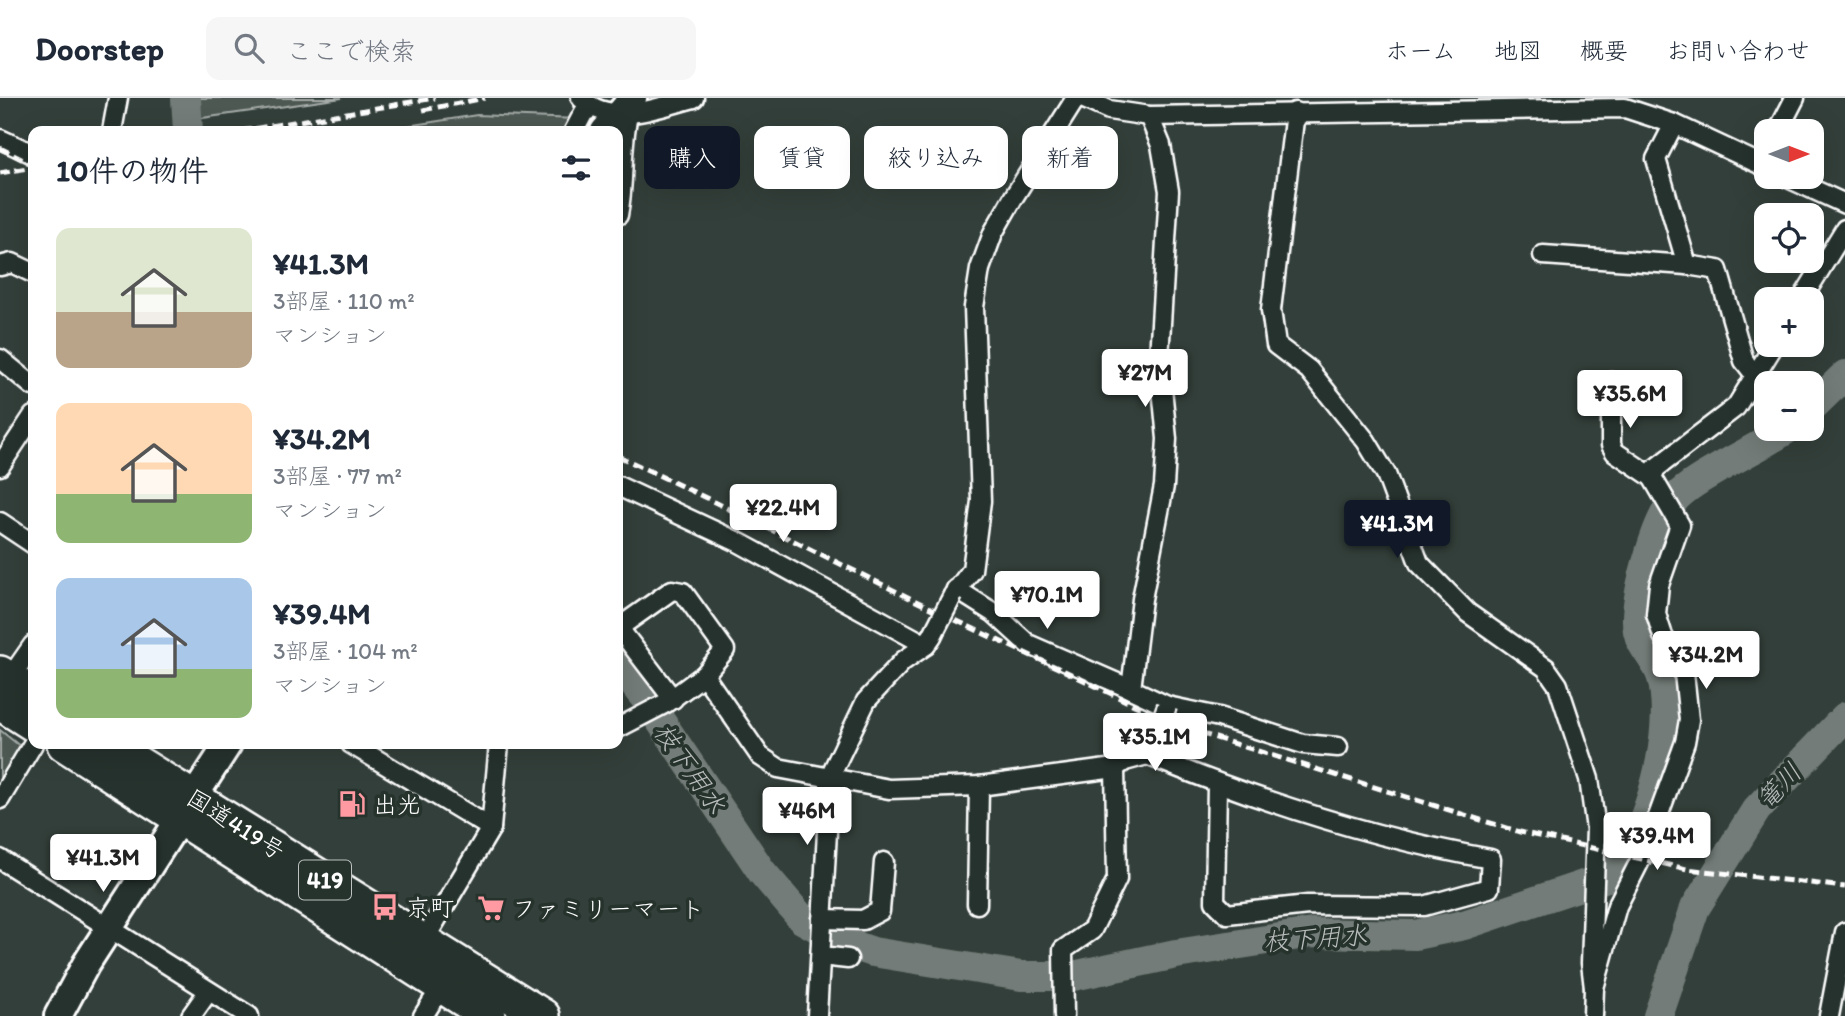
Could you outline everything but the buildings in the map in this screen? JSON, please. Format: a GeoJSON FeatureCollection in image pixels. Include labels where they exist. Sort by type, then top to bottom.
{"type":"FeatureCollection","features":[{"type":"Feature","properties":{"kind":"highway"},"geometry":{"type":"LineString","coordinates":[[11,687],[28,716]]}},
{"type":"Feature","properties":{"kind":"highway","name":"国道419号"},"geometry":{"type":"LineString","coordinates":[[74,749],[187,807],[423,942],[543,1016]]}},
{"type":"Feature","properties":{"kind":"highway","name":"国道419号"},"geometry":{"type":"LineString","coordinates":[[113,749],[187,807],[489,1016]]}},
{"type":"Feature","properties":{"kind":"street"},"geometry":{"type":"LineString","coordinates":[[113,126],[118,98]]}},
{"type":"Feature","properties":{"kind":"street"},"geometry":{"type":"LineString","coordinates":[[577,126],[584,113],[694,98]]}},
{"type":"Feature","properties":{"kind":"street"},"geometry":{"type":"LineString","coordinates":[[817,1016],[830,776],[866,701],[903,661],[929,641],[955,592],[972,570],[979,534],[981,501],[974,307],[980,269],[993,233],[1076,98]]}},
{"type":"Feature","properties":{"kind":"street"},"geometry":{"type":"LineString","coordinates":[[1082,98],[1109,110],[1149,116],[1620,107],[1641,111],[1754,159]]}},
{"type":"Feature","properties":{"kind":"street"},"geometry":{"type":"LineString","coordinates":[[1784,119],[1795,98]]}},
{"type":"Feature","properties":{"kind":"street"},"geometry":{"type":"LineString","coordinates":[[1295,113],[1271,310],[1276,345],[1309,370],[1366,440],[1386,474],[1419,563],[1468,613],[1546,668],[1558,685],[1589,779],[1596,829],[1591,963],[1593,1016]]}},
{"type":"Feature","properties":{"kind":"street"},"geometry":{"type":"LineString","coordinates":[[1131,689],[1142,600],[1164,486],[1167,439],[1159,356],[1169,191],[1161,145],[1149,116]]}},
{"type":"Feature","properties":{"kind":"street"},"geometry":{"type":"LineString","coordinates":[[1674,124],[1656,159],[1687,265]]}},
{"type":"Feature","properties":{"kind":"street"},"geometry":{"type":"LineString","coordinates":[[0,139],[28,152]]}},
{"type":"Feature","properties":{"kind":"street"},"geometry":{"type":"LineString","coordinates":[[623,171],[623,189]]}},
{"type":"Feature","properties":{"kind":"street"},"geometry":{"type":"LineString","coordinates":[[1812,189],[1845,204]]}},
{"type":"Feature","properties":{"kind":"street"},"geometry":{"type":"LineString","coordinates":[[1809,287],[1845,229]]}},
{"type":"Feature","properties":{"kind":"street"},"geometry":{"type":"LineString","coordinates":[[1543,254],[1687,265],[1718,270],[1744,361],[1754,374]]}},
{"type":"Feature","properties":{"kind":"street"},"geometry":{"type":"LineString","coordinates":[[0,266],[12,263],[28,271]]}},
{"type":"Feature","properties":{"kind":"street"},"geometry":{"type":"LineString","coordinates":[[0,359],[28,382]]}},
{"type":"Feature","properties":{"kind":"street"},"geometry":{"type":"LineString","coordinates":[[1654,484],[1656,468],[1735,407],[1754,377]]}},
{"type":"Feature","properties":{"kind":"street"},"geometry":{"type":"LineString","coordinates":[[1594,988],[1617,906],[1647,847],[1685,742],[1688,698],[1684,673],[1663,636],[1656,614],[1659,585],[1680,525],[1654,484],[1615,452],[1611,445],[1611,381]]}},
{"type":"Feature","properties":{"kind":"street"},"geometry":{"type":"LineString","coordinates":[[0,466],[28,424]]}},
{"type":"Feature","properties":{"kind":"street"},"geometry":{"type":"LineString","coordinates":[[623,488],[738,542],[929,641]]}},
{"type":"Feature","properties":{"kind":"street"},"geometry":{"type":"LineString","coordinates":[[0,523],[28,541]]}},
{"type":"Feature","properties":{"kind":"street"},"geometry":{"type":"LineString","coordinates":[[623,625],[672,590],[682,592],[725,650],[721,659],[704,675],[670,701],[623,726]]}},
{"type":"Feature","properties":{"kind":"street"},"geometry":{"type":"LineString","coordinates":[[955,592],[994,613],[1028,644],[1167,706],[1219,717],[1303,744],[1338,747]]}},
{"type":"Feature","properties":{"kind":"street"},"geometry":{"type":"LineString","coordinates":[[623,632],[670,701]]}},
{"type":"Feature","properties":{"kind":"street"},"geometry":{"type":"LineString","coordinates":[[11,687],[28,655]]}},
{"type":"Feature","properties":{"kind":"street"},"geometry":{"type":"LineString","coordinates":[[704,675],[740,722],[760,756],[778,768],[830,776],[858,786],[889,789],[979,786],[1115,768],[1150,748],[1167,706]]}},
{"type":"Feature","properties":{"kind":"street"},"geometry":{"type":"LineString","coordinates":[[1150,748],[1217,784],[1433,849],[1491,859],[1489,888],[1424,906],[1308,905],[1227,914],[1215,902],[1217,784]]}},
{"type":"Feature","properties":{"kind":"street"},"geometry":{"type":"LineString","coordinates":[[0,799],[30,749]]}},
{"type":"Feature","properties":{"kind":"street"},"geometry":{"type":"LineString","coordinates":[[58,1016],[110,926],[225,749]]}},
{"type":"Feature","properties":{"kind":"street"},"geometry":{"type":"LineString","coordinates":[[359,749],[491,828]]}},
{"type":"Feature","properties":{"kind":"street"},"geometry":{"type":"LineString","coordinates":[[423,942],[491,828],[499,749]]}},
{"type":"Feature","properties":{"kind":"street"},"geometry":{"type":"LineString","coordinates":[[1064,1016],[1063,950],[1092,930],[1117,878],[1115,768]]}},
{"type":"Feature","properties":{"kind":"street"},"geometry":{"type":"LineString","coordinates":[[977,904],[979,786]]}},
{"type":"Feature","properties":{"kind":"street"},"geometry":{"type":"LineString","coordinates":[[0,859],[249,1016]]}},
{"type":"Feature","properties":{"kind":"street"},"geometry":{"type":"LineString","coordinates":[[822,919],[863,920],[880,911],[884,862]]}},
{"type":"Feature","properties":{"kind":"street"},"geometry":{"type":"LineString","coordinates":[[1829,1016],[1845,932]]}},
{"type":"Feature","properties":{"kind":"street"},"geometry":{"type":"LineString","coordinates":[[821,954],[848,959]]}},
{"type":"Feature","properties":{"kind":"street"},"geometry":{"type":"LineString","coordinates":[[423,1016],[442,986]]}},
{"type":"Feature","properties":{"kind":"street"},"geometry":{"type":"LineString","coordinates":[[191,1016],[208,992]]}},
{"type":"Feature","properties":{"kind":"shaded area"},"geometry":{"type":"Polygon","coordinates":[[[191,98],[342,98],[188,120],[191,98]]]}},
{"type":"Feature","properties":{"kind":"shaded area"},"geometry":{"type":"Polygon","coordinates":[[[477,115],[577,119],[573,126],[407,126],[477,115]]]}},
{"type":"Feature","properties":{"kind":"shaded area"},"geometry":{"type":"Polygon","coordinates":[[[0,730],[21,747],[21,751],[0,784],[0,730]]]}},
{"type":"Feature","properties":{"kind":"waterway","name":"枝下用水"},"geometry":{"type":"LineString","coordinates":[[186,98],[188,126]]}},
{"type":"Feature","properties":{"kind":"waterway","name":"枝下用水"},"geometry":{"type":"LineString","coordinates":[[1824,395],[1845,375]]}},
{"type":"Feature","properties":{"kind":"waterway","name":"枝下用水"},"geometry":{"type":"LineString","coordinates":[[623,670],[645,698],[762,872],[802,919],[844,942],[873,952],[1021,976],[1073,976],[1176,954],[1312,933],[1415,935],[1464,925],[1613,875],[1638,834],[1648,808],[1662,753],[1665,726],[1662,678],[1640,637],[1637,618],[1642,582],[1653,543],[1668,510],[1684,491],[1768,441]]}},
{"type":"Feature","properties":{"kind":"waterway","name":"篭川"},"geometry":{"type":"LineString","coordinates":[[1658,1016],[1695,908],[1756,810],[1845,717]]}},
{"type":"Feature","properties":{"kind":"railway"},"geometry":{"type":"LineString","coordinates":[[270,126],[435,98]]}},
{"type":"Feature","properties":{"kind":"railway"},"geometry":{"type":"LineString","coordinates":[[423,110],[485,98]]}},
{"type":"Feature","properties":{"kind":"railway"},"geometry":{"type":"LineString","coordinates":[[0,148],[28,162]]}},
{"type":"Feature","properties":{"kind":"railway"},"geometry":{"type":"LineString","coordinates":[[0,173],[28,168]]}},
{"type":"Feature","properties":{"kind":"railway"},"geometry":{"type":"LineString","coordinates":[[623,458],[1142,709],[1193,731],[1520,832],[1687,869],[1845,887]]}},
{"type":"Feature","properties":{"kind":"place","name":"出光"},"geometry":{"type":"Point","coordinates":[352,804]}},
{"type":"Feature","properties":{"kind":"place","name":"京町"},"geometry":{"type":"Point","coordinates":[385,907]}},
{"type":"Feature","properties":{"kind":"place","name":"ファミリーマート"},"geometry":{"type":"Point","coordinates":[491,908]}}]}
